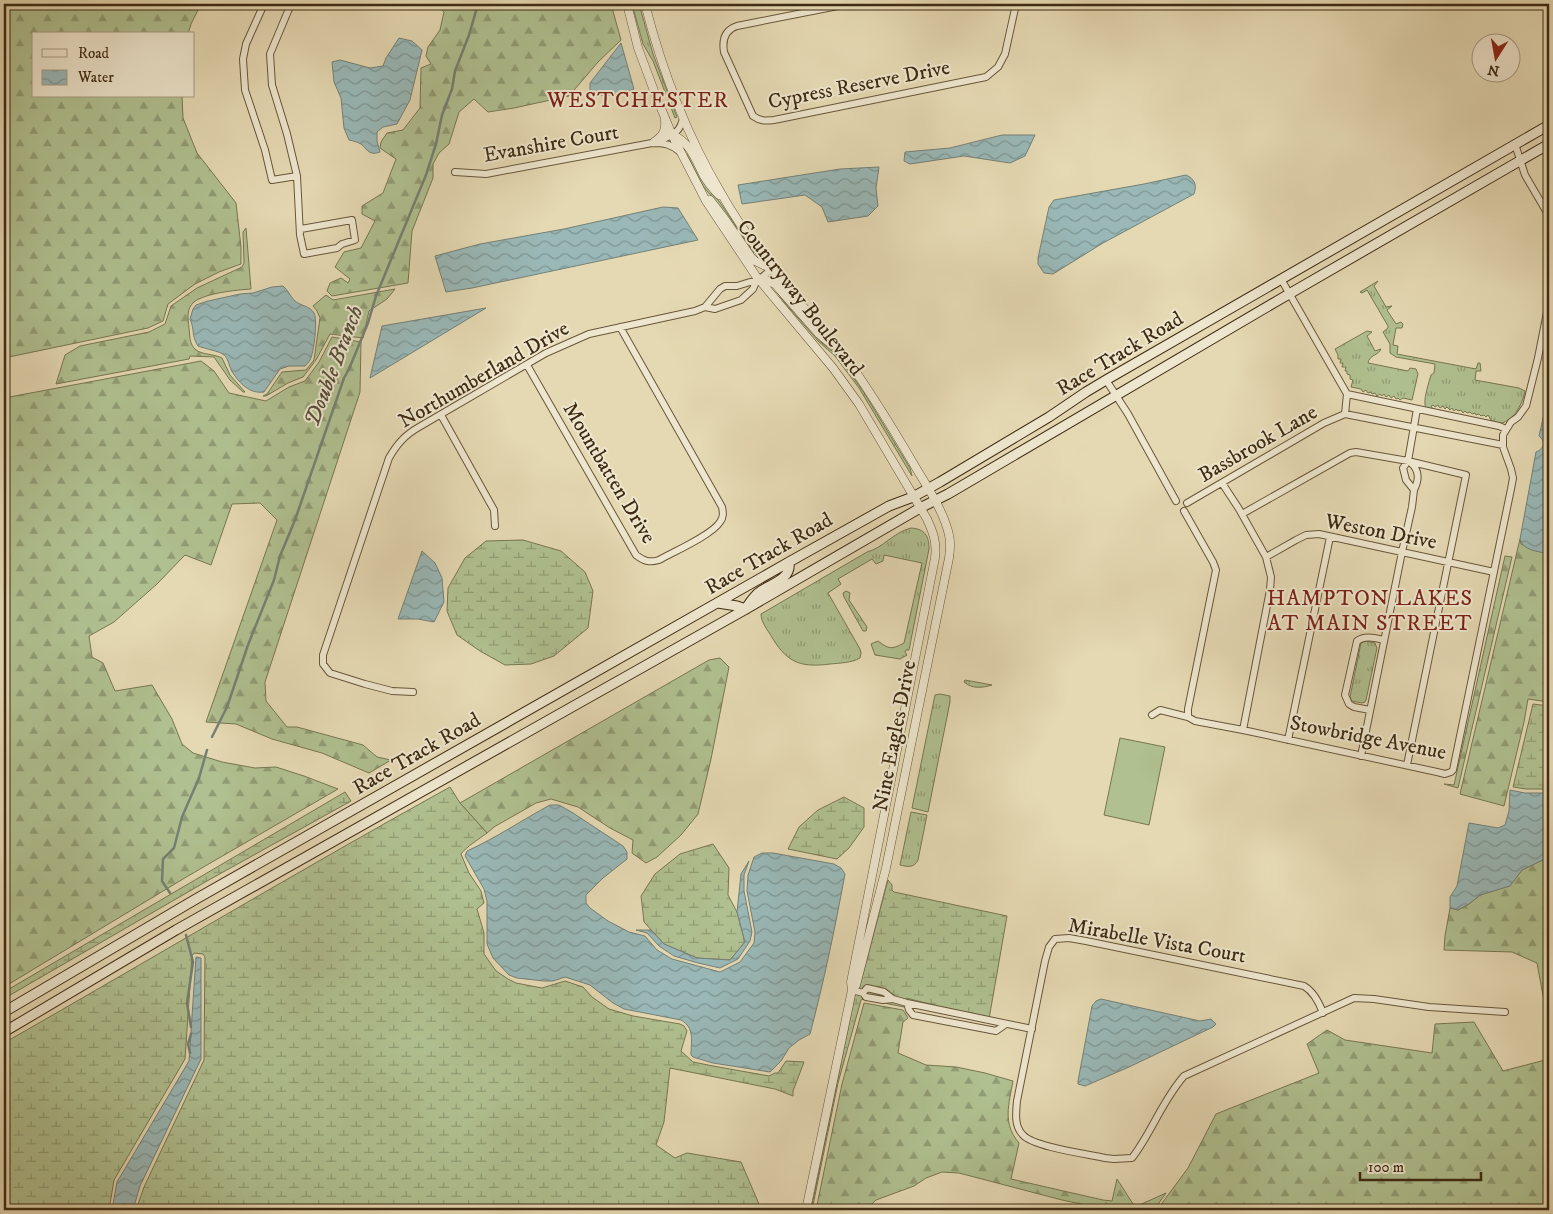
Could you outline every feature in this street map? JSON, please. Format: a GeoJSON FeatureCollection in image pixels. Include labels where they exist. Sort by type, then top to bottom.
{"type":"FeatureCollection","features":[{"type":"Feature","properties":{"kind":"main road","name":"Race Track Road"},"geometry":{"type":"LineString","coordinates":[[4,1012],[169,915],[789,562],[889,506],[913,497],[927,489],[1049,418],[1106,380],[1549,125]]}},
{"type":"Feature","properties":{"kind":"main road","name":"Race Track Road"},"geometry":{"type":"LineString","coordinates":[[4,1032],[176,930],[934,501],[1549,144]]}},
{"type":"Feature","properties":{"kind":"main road"},"geometry":{"type":"LineString","coordinates":[[717,603],[746,609],[751,600],[758,594],[786,575],[790,566],[789,562]]}},
{"type":"Feature","properties":{"kind":"main road"},"geometry":{"type":"LineString","coordinates":[[368,802],[378,817]]}},
{"type":"Feature","properties":{"kind":"main road"},"geometry":{"type":"LineString","coordinates":[[113,948],[122,962]]}},
{"type":"Feature","properties":{"kind":"street"},"geometry":{"type":"LineString","coordinates":[[264,4],[246,44],[244,59],[245,90],[265,150],[272,180],[297,176]]}},
{"type":"Feature","properties":{"kind":"street"},"geometry":{"type":"LineString","coordinates":[[291,4],[270,54],[272,85],[297,176],[300,235],[304,254],[337,248],[342,244],[356,240],[352,220],[301,229]]}},
{"type":"Feature","properties":{"kind":"street","name":"Countryway Boulevard"},"geometry":{"type":"LineString","coordinates":[[627,4],[638,48],[664,116],[680,153],[698,185],[728,236],[758,281],[833,368],[859,404],[913,497]]}},
{"type":"Feature","properties":{"kind":"street","name":"Countryway Boulevard"},"geometry":{"type":"LineString","coordinates":[[644,4],[668,80],[704,161],[726,202],[772,269],[841,352],[890,424],[927,489]]}},
{"type":"Feature","properties":{"kind":"street","name":"Cypress Reserve Drive"},"geometry":{"type":"LineString","coordinates":[[848,4],[730,29],[725,35],[724,52],[753,116],[765,121],[774,120],[986,77],[998,67],[1005,54],[1016,4]]}},
{"type":"Feature","properties":{"kind":"street"},"geometry":{"type":"LineString","coordinates":[[653,143],[660,139],[664,132],[664,116]]}},
{"type":"Feature","properties":{"kind":"street"},"geometry":{"type":"LineString","coordinates":[[683,116],[679,130],[672,135],[688,146],[711,187],[726,202]]}},
{"type":"Feature","properties":{"kind":"street","name":"Evanshire Court"},"geometry":{"type":"LineString","coordinates":[[455,172],[486,174],[653,143],[672,135]]}},
{"type":"Feature","properties":{"kind":"street","name":"Evanshire Court"},"geometry":{"type":"LineString","coordinates":[[653,143],[672,145],[680,153]]}},
{"type":"Feature","properties":{"kind":"street"},"geometry":{"type":"LineString","coordinates":[[1516,144],[1526,175],[1549,216]]}},
{"type":"Feature","properties":{"kind":"street"},"geometry":{"type":"LineString","coordinates":[[698,185],[719,210],[751,257],[772,269]]}},
{"type":"Feature","properties":{"kind":"street","name":"Northumberland Drive"},"geometry":{"type":"LineString","coordinates":[[413,692],[392,691],[365,684],[330,673],[323,664],[323,655],[389,458],[405,435],[546,353],[589,334],[695,311],[705,307],[715,309],[741,300],[772,269]]}},
{"type":"Feature","properties":{"kind":"street"},"geometry":{"type":"LineString","coordinates":[[1281,279],[1347,394],[1506,429],[1511,422],[1518,418],[1526,406],[1549,302]]}},
{"type":"Feature","properties":{"kind":"street"},"geometry":{"type":"LineString","coordinates":[[705,307],[720,289],[725,286],[737,286],[766,280],[775,284],[824,339],[841,352]]}},
{"type":"Feature","properties":{"kind":"street","name":"Mountbatten Drive"},"geometry":{"type":"LineString","coordinates":[[527,365],[636,555],[642,560],[651,562],[659,560],[706,534],[719,524],[723,516],[722,507],[620,327]]}},
{"type":"Feature","properties":{"kind":"street"},"geometry":{"type":"LineString","coordinates":[[1106,380],[1128,414],[1176,501]]}},
{"type":"Feature","properties":{"kind":"street","name":"Bassbrook Lane"},"geometry":{"type":"LineString","coordinates":[[1345,414],[1347,394]]}},
{"type":"Feature","properties":{"kind":"street"},"geometry":{"type":"LineString","coordinates":[[1414,490],[1406,480],[1403,468],[1408,461],[1417,409]]}},
{"type":"Feature","properties":{"kind":"street","name":"Bassbrook Lane"},"geometry":{"type":"LineString","coordinates":[[1187,503],[1324,423],[1345,414],[1503,445]]}},
{"type":"Feature","properties":{"kind":"street"},"geometry":{"type":"LineString","coordinates":[[441,415],[494,510],[495,526]]}},
{"type":"Feature","properties":{"kind":"street","name":"Stowbridge Avenue"},"geometry":{"type":"LineString","coordinates":[[1152,715],[1160,710],[1195,721],[1445,774],[1451,772],[1453,770],[1513,478],[1503,445],[1503,435],[1506,429]]}},
{"type":"Feature","properties":{"kind":"street"},"geometry":{"type":"LineString","coordinates":[[1242,514],[1350,453],[1356,452],[1408,461],[1466,475],[1407,765]]}},
{"type":"Feature","properties":{"kind":"street"},"geometry":{"type":"LineString","coordinates":[[1361,756],[1414,490],[1417,485],[1418,474],[1408,461]]}},
{"type":"Feature","properties":{"kind":"street"},"geometry":{"type":"LineString","coordinates":[[1222,483],[1266,557],[1271,577],[1243,730]]}},
{"type":"Feature","properties":{"kind":"street","name":"Nine Eagles Drive"},"geometry":{"type":"LineString","coordinates":[[852,990],[856,985],[886,868],[949,558],[949,536],[927,489]]}},
{"type":"Feature","properties":{"kind":"street","name":"Nine Eagles Drive"},"geometry":{"type":"LineString","coordinates":[[806,1210],[852,990],[851,982],[936,549],[932,530],[913,497]]}},
{"type":"Feature","properties":{"kind":"street"},"geometry":{"type":"LineString","coordinates":[[1184,511],[1216,570],[1188,709],[1188,718]]}},
{"type":"Feature","properties":{"kind":"street","name":"Weston Drive"},"geometry":{"type":"LineString","coordinates":[[1266,557],[1306,535],[1319,534],[1494,572]]}},
{"type":"Feature","properties":{"kind":"street"},"geometry":{"type":"LineString","coordinates":[[1288,740],[1330,537]]}},
{"type":"Feature","properties":{"kind":"street"},"geometry":{"type":"LineString","coordinates":[[1370,710],[1354,707],[1349,704],[1345,695],[1357,641],[1367,637],[1384,640]]}},
{"type":"Feature","properties":{"kind":"street"},"geometry":{"type":"LineString","coordinates":[[874,865],[886,868]]}},
{"type":"Feature","properties":{"kind":"street","name":"Mirabelle Vista Court"},"geometry":{"type":"LineString","coordinates":[[1323,1013],[1311,990],[1304,986],[1069,938],[1055,939],[1049,947],[1016,1118],[1022,1134],[1035,1142],[1114,1159],[1132,1158],[1141,1147],[1176,1086],[1184,1076],[1323,1013],[1354,998],[1429,1007],[1505,1012]]}},
{"type":"Feature","properties":{"kind":"street"},"geometry":{"type":"LineString","coordinates":[[852,990],[863,992],[867,988],[884,992],[907,1003],[909,1010],[913,1014],[996,1031],[1006,1024],[1032,1029]]}},
{"type":"Feature","properties":{"kind":"green space"},"geometry":{"type":"Polygon","coordinates":[[[4,4],[201,4],[189,32],[32,32],[32,98],[182,98],[183,118],[197,153],[236,203],[241,264],[195,284],[168,304],[163,321],[148,328],[4,358],[4,4]]]}},
{"type":"Feature","properties":{"kind":"green space"},"geometry":{"type":"Polygon","coordinates":[[[440,4],[611,4],[621,40],[598,62],[569,96],[488,112],[474,99],[459,112],[449,144],[439,153],[433,164],[433,178],[412,231],[408,283],[332,296],[327,291],[330,283],[341,278],[348,283],[350,279],[335,267],[344,252],[361,248],[375,221],[362,214],[362,206],[383,193],[396,159],[380,148],[381,142],[387,133],[403,130],[420,108],[421,68],[431,64],[426,56],[428,47],[440,30],[444,12],[439,7],[440,4]]]}},
{"type":"Feature","properties":{"kind":"green space"},"geometry":{"type":"Polygon","coordinates":[[[632,4],[639,4],[653,54],[677,117],[675,118],[653,61],[643,44],[632,4]]]}},
{"type":"Feature","properties":{"kind":"green space"},"geometry":{"type":"Polygon","coordinates":[[[690,154],[705,185],[719,201],[754,253],[752,254],[721,208],[703,186],[687,155],[690,154]]]}},
{"type":"Feature","properties":{"kind":"green space"},"geometry":{"type":"Polygon","coordinates":[[[246,228],[251,289],[221,292],[199,299],[191,305],[188,318],[190,340],[194,348],[202,353],[222,358],[230,375],[245,392],[230,380],[214,357],[190,356],[189,359],[56,384],[65,355],[80,346],[149,332],[165,324],[171,306],[197,288],[242,267],[244,263],[243,232],[246,228]]]}},
{"type":"Feature","properties":{"kind":"green space"},"geometry":{"type":"Polygon","coordinates":[[[1378,281],[1374,286],[1386,307],[1392,306],[1387,310],[1396,324],[1401,322],[1403,324],[1402,328],[1396,328],[1393,345],[1398,346],[1397,354],[1476,369],[1478,363],[1480,363],[1481,371],[1476,371],[1475,380],[1519,388],[1525,391],[1518,409],[1510,419],[1505,422],[1493,423],[1488,415],[1486,417],[1465,411],[1463,413],[1461,410],[1458,411],[1456,409],[1454,411],[1452,408],[1450,410],[1447,407],[1445,409],[1443,406],[1440,408],[1438,405],[1435,407],[1431,406],[1433,409],[1430,410],[1426,408],[1426,394],[1431,375],[1434,373],[1435,364],[1396,357],[1390,353],[1390,344],[1383,332],[1388,326],[1367,290],[1362,293],[1360,292],[1378,281]]]}},
{"type":"Feature","properties":{"kind":"green space"},"geometry":{"type":"Polygon","coordinates":[[[395,289],[387,299],[369,311],[363,338],[330,334],[316,360],[303,377],[263,396],[267,394],[282,372],[306,370],[314,360],[320,318],[313,306],[326,295],[333,300],[395,289]]]}},
{"type":"Feature","properties":{"kind":"green space"},"geometry":{"type":"Polygon","coordinates":[[[776,291],[822,343],[836,354],[863,391],[910,468],[912,476],[859,388],[835,356],[818,341],[776,291]]]}},
{"type":"Feature","properties":{"kind":"green space"},"geometry":{"type":"Polygon","coordinates":[[[1367,331],[1372,332],[1367,336],[1375,351],[1381,349],[1370,358],[1368,363],[1408,371],[1410,368],[1416,369],[1418,374],[1412,400],[1403,398],[1400,400],[1394,396],[1391,398],[1389,395],[1386,397],[1384,394],[1377,396],[1375,393],[1368,393],[1366,390],[1363,392],[1361,389],[1351,387],[1353,380],[1350,379],[1350,375],[1345,371],[1346,367],[1342,367],[1343,363],[1340,363],[1341,359],[1338,359],[1335,349],[1367,331]]]}},
{"type":"Feature","properties":{"kind":"green space"},"geometry":{"type":"Polygon","coordinates":[[[332,337],[361,342],[360,392],[265,682],[266,701],[287,727],[297,727],[363,745],[377,757],[391,760],[369,773],[322,753],[272,739],[236,724],[206,722],[277,520],[260,503],[232,504],[211,565],[185,555],[157,584],[114,622],[89,636],[92,657],[103,663],[115,691],[152,685],[172,719],[182,744],[193,753],[222,762],[255,768],[276,767],[338,789],[188,876],[4,987],[4,398],[201,361],[214,371],[229,393],[266,401],[289,387],[305,381],[319,362],[332,337]]]}},
{"type":"Feature","properties":{"kind":"green space"},"geometry":{"type":"Polygon","coordinates":[[[911,528],[920,530],[925,534],[929,549],[909,650],[905,652],[907,655],[900,659],[875,655],[871,644],[878,641],[893,648],[904,643],[922,563],[884,555],[883,561],[876,564],[872,559],[838,579],[841,584],[828,593],[860,649],[860,658],[853,661],[810,665],[794,661],[782,651],[765,627],[761,614],[899,533],[911,528]]]}},
{"type":"Feature","properties":{"kind":"green space"},"geometry":{"type":"Polygon","coordinates":[[[1520,539],[1521,544],[1533,550],[1549,554],[1549,702],[1528,699],[1504,806],[1460,794],[1520,539]]]}},
{"type":"Feature","properties":{"kind":"green space"},"geometry":{"type":"Polygon","coordinates":[[[523,540],[561,551],[585,572],[593,591],[588,628],[554,656],[531,664],[505,665],[457,635],[447,611],[448,588],[465,558],[486,541],[523,540]]]}},
{"type":"Feature","properties":{"kind":"green space"},"geometry":{"type":"Polygon","coordinates":[[[1505,556],[1512,557],[1458,788],[1444,784],[1454,785],[1505,556]]]}},
{"type":"Feature","properties":{"kind":"green space"},"geometry":{"type":"Polygon","coordinates":[[[846,591],[850,593],[849,600],[867,627],[866,631],[863,631],[844,597],[843,593],[846,591]]]}},
{"type":"Feature","properties":{"kind":"green space"},"geometry":{"type":"Polygon","coordinates":[[[1365,641],[1375,643],[1377,648],[1366,700],[1362,703],[1352,701],[1350,697],[1361,643],[1365,641]]]}},
{"type":"Feature","properties":{"kind":"green space"},"geometry":{"type":"Polygon","coordinates":[[[720,658],[729,667],[698,814],[681,835],[657,857],[646,863],[632,853],[633,840],[610,828],[578,807],[551,799],[536,803],[487,833],[460,803],[709,660],[720,658]]]}},
{"type":"Feature","properties":{"kind":"green space"},"geometry":{"type":"Polygon","coordinates":[[[965,680],[992,685],[974,687],[964,682],[965,680]]]}},
{"type":"Feature","properties":{"kind":"green space"},"geometry":{"type":"Polygon","coordinates":[[[935,695],[950,696],[950,702],[928,812],[912,808],[935,695]]]}},
{"type":"Feature","properties":{"kind":"green space"},"geometry":{"type":"Polygon","coordinates":[[[1533,704],[1549,706],[1549,789],[1513,787],[1533,704]]]}},
{"type":"Feature","properties":{"kind":"green space"},"geometry":{"type":"Polygon","coordinates":[[[1120,738],[1165,747],[1149,825],[1104,815],[1120,738]]]}},
{"type":"Feature","properties":{"kind":"green space"},"geometry":{"type":"Polygon","coordinates":[[[450,787],[460,803],[487,833],[461,854],[469,873],[481,891],[484,903],[477,909],[484,933],[484,954],[496,971],[516,983],[542,988],[565,981],[583,987],[592,997],[609,1009],[633,1016],[680,1024],[687,1031],[681,1051],[693,1062],[769,1076],[778,1073],[786,1061],[804,1062],[793,1091],[793,1096],[775,1089],[670,1068],[664,1122],[656,1145],[675,1158],[687,1153],[741,1162],[759,1204],[756,1210],[136,1210],[144,1187],[204,1060],[205,957],[203,954],[194,953],[192,956],[185,1059],[114,1180],[109,1210],[4,1210],[4,1043],[450,787]]]}},
{"type":"Feature","properties":{"kind":"green space"},"geometry":{"type":"Polygon","coordinates":[[[345,792],[351,801],[4,997],[4,992],[345,792]]]}},
{"type":"Feature","properties":{"kind":"green space"},"geometry":{"type":"Polygon","coordinates":[[[844,797],[864,808],[864,827],[849,848],[837,859],[788,849],[799,827],[818,810],[844,797]]]}},
{"type":"Feature","properties":{"kind":"green space"},"geometry":{"type":"Polygon","coordinates":[[[911,812],[927,815],[918,860],[913,866],[900,865],[911,812]]]}},
{"type":"Feature","properties":{"kind":"green space"},"geometry":{"type":"Polygon","coordinates":[[[713,844],[729,868],[728,895],[737,912],[745,942],[730,960],[697,958],[664,944],[644,922],[641,896],[655,874],[680,854],[713,844]]]}},
{"type":"Feature","properties":{"kind":"green space"},"geometry":{"type":"Polygon","coordinates":[[[1549,857],[1549,1028],[1537,963],[1512,952],[1444,950],[1450,908],[1458,910],[1480,895],[1509,886],[1522,870],[1549,857]]]}},
{"type":"Feature","properties":{"kind":"green space"},"geometry":{"type":"Polygon","coordinates":[[[888,880],[894,892],[1007,916],[989,1019],[906,998],[904,1007],[861,1000],[838,1083],[811,1210],[855,995],[860,986],[888,880]]]}},
{"type":"Feature","properties":{"kind":"green space"},"geometry":{"type":"Polygon","coordinates":[[[864,1003],[903,1010],[908,1018],[903,1022],[898,1053],[926,1065],[956,1067],[1013,1081],[1008,1113],[1010,1128],[1019,1143],[1011,1179],[1112,1201],[1117,1179],[1135,1207],[1166,1193],[1154,1210],[1109,1210],[1062,1200],[959,1173],[942,1172],[926,1178],[914,1186],[876,1200],[865,1210],[816,1210],[842,1084],[864,1003]]]}},
{"type":"Feature","properties":{"kind":"green space"},"geometry":{"type":"Polygon","coordinates":[[[1474,1022],[1503,1071],[1549,1059],[1549,1210],[1157,1210],[1188,1168],[1216,1114],[1319,1073],[1307,1044],[1327,1030],[1345,1040],[1432,1053],[1435,1024],[1474,1022]]]}},
{"type":"Feature","properties":{"kind":"water"},"geometry":{"type":"Polygon","coordinates":[[[399,38],[412,41],[422,50],[410,100],[397,124],[383,127],[377,132],[380,152],[371,153],[361,144],[349,140],[344,128],[341,98],[334,82],[332,62],[340,60],[370,68],[383,66],[399,38]]]}},
{"type":"Feature","properties":{"kind":"water"},"geometry":{"type":"Polygon","coordinates":[[[621,43],[634,89],[618,94],[606,95],[590,92],[590,83],[621,43]]]}},
{"type":"Feature","properties":{"kind":"water"},"geometry":{"type":"Polygon","coordinates":[[[1002,135],[1035,135],[1025,156],[1010,163],[964,156],[910,164],[904,161],[905,152],[950,148],[1002,135]]]}},
{"type":"Feature","properties":{"kind":"water"},"geometry":{"type":"Polygon","coordinates":[[[879,167],[876,188],[878,206],[868,216],[828,222],[822,207],[805,195],[742,204],[738,185],[840,169],[879,167]]]}},
{"type":"Feature","properties":{"kind":"water"},"geometry":{"type":"Polygon","coordinates":[[[1186,175],[1194,183],[1194,194],[1103,243],[1053,274],[1044,273],[1038,264],[1049,207],[1054,200],[1186,175]]]}},
{"type":"Feature","properties":{"kind":"water"},"geometry":{"type":"Polygon","coordinates":[[[663,207],[678,208],[698,240],[446,292],[435,256],[480,244],[564,229],[663,207]]]}},
{"type":"Feature","properties":{"kind":"water"},"geometry":{"type":"Polygon","coordinates":[[[283,286],[295,301],[314,313],[316,329],[310,361],[305,366],[289,366],[280,369],[264,392],[250,390],[239,381],[224,355],[198,346],[190,319],[193,309],[196,305],[208,301],[283,286]]]}},
{"type":"Feature","properties":{"kind":"water"},"geometry":{"type":"Polygon","coordinates":[[[486,308],[370,378],[382,326],[486,308]]]}},
{"type":"Feature","properties":{"kind":"water"},"geometry":{"type":"Polygon","coordinates":[[[1549,392],[1549,554],[1524,546],[1520,539],[1536,452],[1543,445],[1543,441],[1539,436],[1549,392]]]}},
{"type":"Feature","properties":{"kind":"water"},"geometry":{"type":"Polygon","coordinates":[[[422,551],[435,563],[442,578],[444,602],[434,622],[418,619],[398,619],[422,551]]]}},
{"type":"Feature","properties":{"kind":"water"},"geometry":{"type":"Polygon","coordinates":[[[1510,790],[1525,793],[1549,793],[1549,857],[1522,870],[1510,886],[1480,895],[1458,910],[1450,908],[1450,897],[1457,886],[1469,823],[1498,828],[1505,825],[1509,811],[1510,790]]]}},
{"type":"Feature","properties":{"kind":"water"},"geometry":{"type":"Polygon","coordinates":[[[550,805],[559,805],[573,813],[623,846],[627,852],[627,859],[603,878],[586,895],[586,903],[590,908],[608,921],[629,932],[645,936],[657,950],[672,959],[720,972],[740,962],[754,943],[755,932],[747,891],[748,875],[754,857],[762,853],[773,853],[834,864],[841,868],[845,874],[810,1034],[789,1048],[781,1061],[770,1072],[713,1063],[691,1055],[692,1040],[690,1031],[681,1020],[624,1009],[590,985],[565,977],[553,981],[544,981],[517,978],[509,975],[493,958],[487,944],[487,901],[484,889],[465,856],[467,851],[550,805]]]}},
{"type":"Feature","properties":{"kind":"water"},"geometry":{"type":"Polygon","coordinates":[[[749,861],[744,875],[744,891],[752,932],[750,941],[738,959],[720,968],[698,963],[674,956],[659,946],[647,933],[636,930],[651,930],[664,944],[697,958],[730,960],[745,942],[737,912],[741,874],[749,861]]]}},
{"type":"Feature","properties":{"kind":"water"},"geometry":{"type":"Polygon","coordinates":[[[196,957],[201,958],[201,1059],[140,1186],[133,1210],[112,1210],[117,1182],[189,1061],[196,957]]]}},
{"type":"Feature","properties":{"kind":"water"},"geometry":{"type":"Polygon","coordinates":[[[1101,999],[1200,1021],[1211,1019],[1216,1024],[1129,1067],[1085,1086],[1078,1084],[1078,1081],[1092,1006],[1101,999]]]}},
{"type":"Feature","properties":{"kind":"waterway","name":"Double Branch"},"geometry":{"type":"LineString","coordinates":[[212,737],[227,707],[248,645],[274,580],[280,556],[295,520],[344,378],[368,323],[376,296],[426,175],[436,144],[442,115],[452,89],[455,71],[469,35],[478,4]]}},
{"type":"Feature","properties":{"kind":"waterway","name":"Double Branch"},"geometry":{"type":"LineString","coordinates":[[170,893],[162,881],[163,859],[174,848],[182,817],[199,778],[207,750]]}},
{"type":"Feature","properties":{"kind":"waterway","name":"Double Branch"},"geometry":{"type":"LineString","coordinates":[[186,935],[193,962],[187,1003],[191,1027]]}},
{"type":"Feature","properties":{"kind":"waterway","name":"Double Branch"},"geometry":{"type":"LineString","coordinates":[[190,1053],[188,1044],[191,1034]]}},
{"type":"Feature","properties":{"kind":"district","name":"WESTCHESTER"},"geometry":{"type":"Point","coordinates":[638,100]}},
{"type":"Feature","properties":{"kind":"district","name":"HAMPTON LAKES AT MAIN STREET"},"geometry":{"type":"Point","coordinates":[1370,610]}}]}
